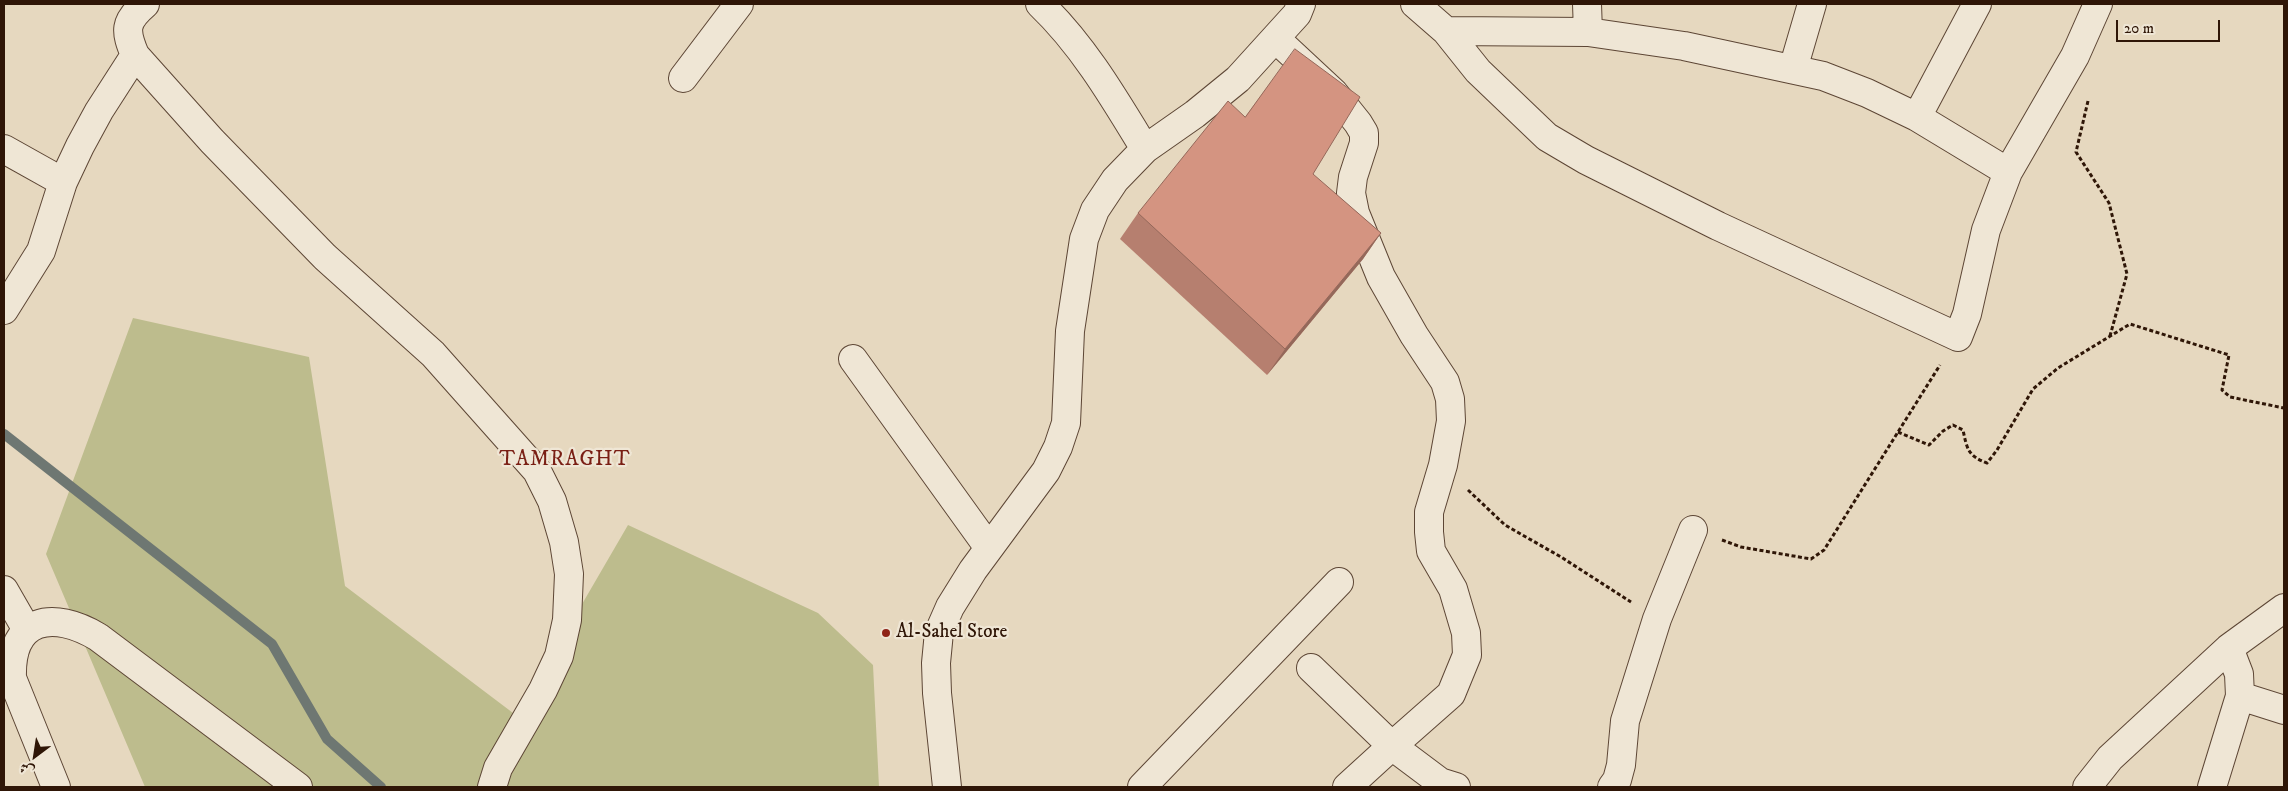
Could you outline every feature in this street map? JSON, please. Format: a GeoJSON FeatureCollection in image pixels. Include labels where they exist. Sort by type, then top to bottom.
{"type":"FeatureCollection","features":[{"type":"Feature","properties":{"kind":"street"},"geometry":{"type":"LineString","coordinates":[[144,4],[131,18],[127,27],[127,38],[135,55],[212,141],[325,258],[432,354],[537,471],[552,501],[564,542],[569,574],[565,629],[559,656],[543,690],[498,768],[492,787]]}},
{"type":"Feature","properties":{"kind":"street"},"geometry":{"type":"LineString","coordinates":[[683,78],[739,4]]}},
{"type":"Feature","properties":{"kind":"street"},"geometry":{"type":"LineString","coordinates":[[1040,4],[1089,62],[1112,93],[1145,149]]}},
{"type":"Feature","properties":{"kind":"street"},"geometry":{"type":"LineString","coordinates":[[947,787],[937,693],[936,663],[939,632],[950,607],[989,548],[1046,471],[1058,447],[1066,423],[1070,331],[1084,239],[1094,210],[1115,180],[1145,149],[1195,114],[1238,79],[1297,14],[1301,4]]}},
{"type":"Feature","properties":{"kind":"street"},"geometry":{"type":"LineString","coordinates":[[1415,4],[1446,31],[1478,71],[1547,137],[1586,160],[1718,226],[1958,336],[1967,314],[1986,230],[2008,172],[2074,56],[2098,4]]}},
{"type":"Feature","properties":{"kind":"street"},"geometry":{"type":"LineString","coordinates":[[1587,4],[1588,32]]}},
{"type":"Feature","properties":{"kind":"street"},"geometry":{"type":"LineString","coordinates":[[1792,70],[1812,4]]}},
{"type":"Feature","properties":{"kind":"street"},"geometry":{"type":"LineString","coordinates":[[1917,117],[1977,4]]}},
{"type":"Feature","properties":{"kind":"street"},"geometry":{"type":"LineString","coordinates":[[1446,31],[1588,32],[1684,46],[1823,76],[1867,93],[1917,117],[2008,172]]}},
{"type":"Feature","properties":{"kind":"street"},"geometry":{"type":"LineString","coordinates":[[1276,39],[1334,93],[1358,123],[1364,134],[1364,143],[1353,177],[1352,193],[1355,213],[1381,277],[1414,335],[1445,382],[1450,399],[1451,421],[1443,465],[1429,512],[1428,532],[1431,551],[1453,588],[1466,632],[1468,655],[1451,694],[1347,787]]}},
{"type":"Feature","properties":{"kind":"street"},"geometry":{"type":"LineString","coordinates":[[4,310],[41,251],[63,182],[99,111],[135,55]]}},
{"type":"Feature","properties":{"kind":"street"},"geometry":{"type":"LineString","coordinates":[[4,149],[63,182]]}},
{"type":"Feature","properties":{"kind":"street"},"geometry":{"type":"LineString","coordinates":[[853,359],[989,548]]}},
{"type":"Feature","properties":{"kind":"street"},"geometry":{"type":"LineString","coordinates":[[1612,787],[1617,780],[1621,765],[1625,721],[1657,619],[1693,530]]}},
{"type":"Feature","properties":{"kind":"street"},"geometry":{"type":"LineString","coordinates":[[1142,787],[1339,582]]}},
{"type":"Feature","properties":{"kind":"street"},"geometry":{"type":"LineString","coordinates":[[4,590],[27,630]]}},
{"type":"Feature","properties":{"kind":"street"},"geometry":{"type":"LineString","coordinates":[[2087,787],[2110,758],[2229,648],[2284,608]]}},
{"type":"Feature","properties":{"kind":"street"},"geometry":{"type":"LineString","coordinates":[[56,787],[12,678],[13,649],[18,640],[36,624],[50,622],[63,623],[86,630],[178,695],[242,747],[298,787]]}},
{"type":"Feature","properties":{"kind":"street"},"geometry":{"type":"LineString","coordinates":[[2212,787],[2240,696],[2239,674],[2229,648]]}},
{"type":"Feature","properties":{"kind":"street"},"geometry":{"type":"LineString","coordinates":[[1310,668],[1392,746],[1440,782],[1456,787]]}},
{"type":"Feature","properties":{"kind":"street"},"geometry":{"type":"LineString","coordinates":[[2240,696],[2284,710]]}},
{"type":"Feature","properties":{"kind":"path"},"geometry":{"type":"LineString","coordinates":[[2074,56],[2090,92],[2076,152],[2109,203],[2127,274],[2109,337]]}},
{"type":"Feature","properties":{"kind":"path"},"geometry":{"type":"LineString","coordinates":[[1898,432],[1928,445],[1943,431],[1953,425],[1963,430],[1967,449],[1976,459],[1987,463],[1997,450],[2033,389],[2058,368],[2130,324],[2229,355],[2222,390],[2230,396],[2284,408]]}},
{"type":"Feature","properties":{"kind":"path"},"geometry":{"type":"LineString","coordinates":[[1693,530],[1741,547],[1811,559],[1824,550],[1958,336]]}},
{"type":"Feature","properties":{"kind":"path"},"geometry":{"type":"LineString","coordinates":[[1443,465],[1505,525],[1561,557],[1657,619]]}},
{"type":"Feature","properties":{"kind":"shaded area"},"geometry":{"type":"Polygon","coordinates":[[[133,318],[309,357],[345,586],[517,716],[628,525],[818,613],[873,665],[879,787],[145,787],[46,554],[133,318]]]}},
{"type":"Feature","properties":{"kind":"building"},"geometry":{"type":"Polygon","coordinates":[[[1295,49],[1360,97],[1313,174],[1381,233],[1285,349],[1138,213],[1228,101],[1245,117],[1295,49]]]}},
{"type":"Feature","properties":{"kind":"waterway"},"geometry":{"type":"LineString","coordinates":[[4,434],[272,644],[327,739],[381,787]]}},
{"type":"Feature","properties":{"kind":"place","name":"Al-Sahel Store"},"geometry":{"type":"Point","coordinates":[886,633]}},
{"type":"Feature","properties":{"kind":"district","name":"TAMRAGHT"},"geometry":{"type":"Point","coordinates":[565,461]}}]}
